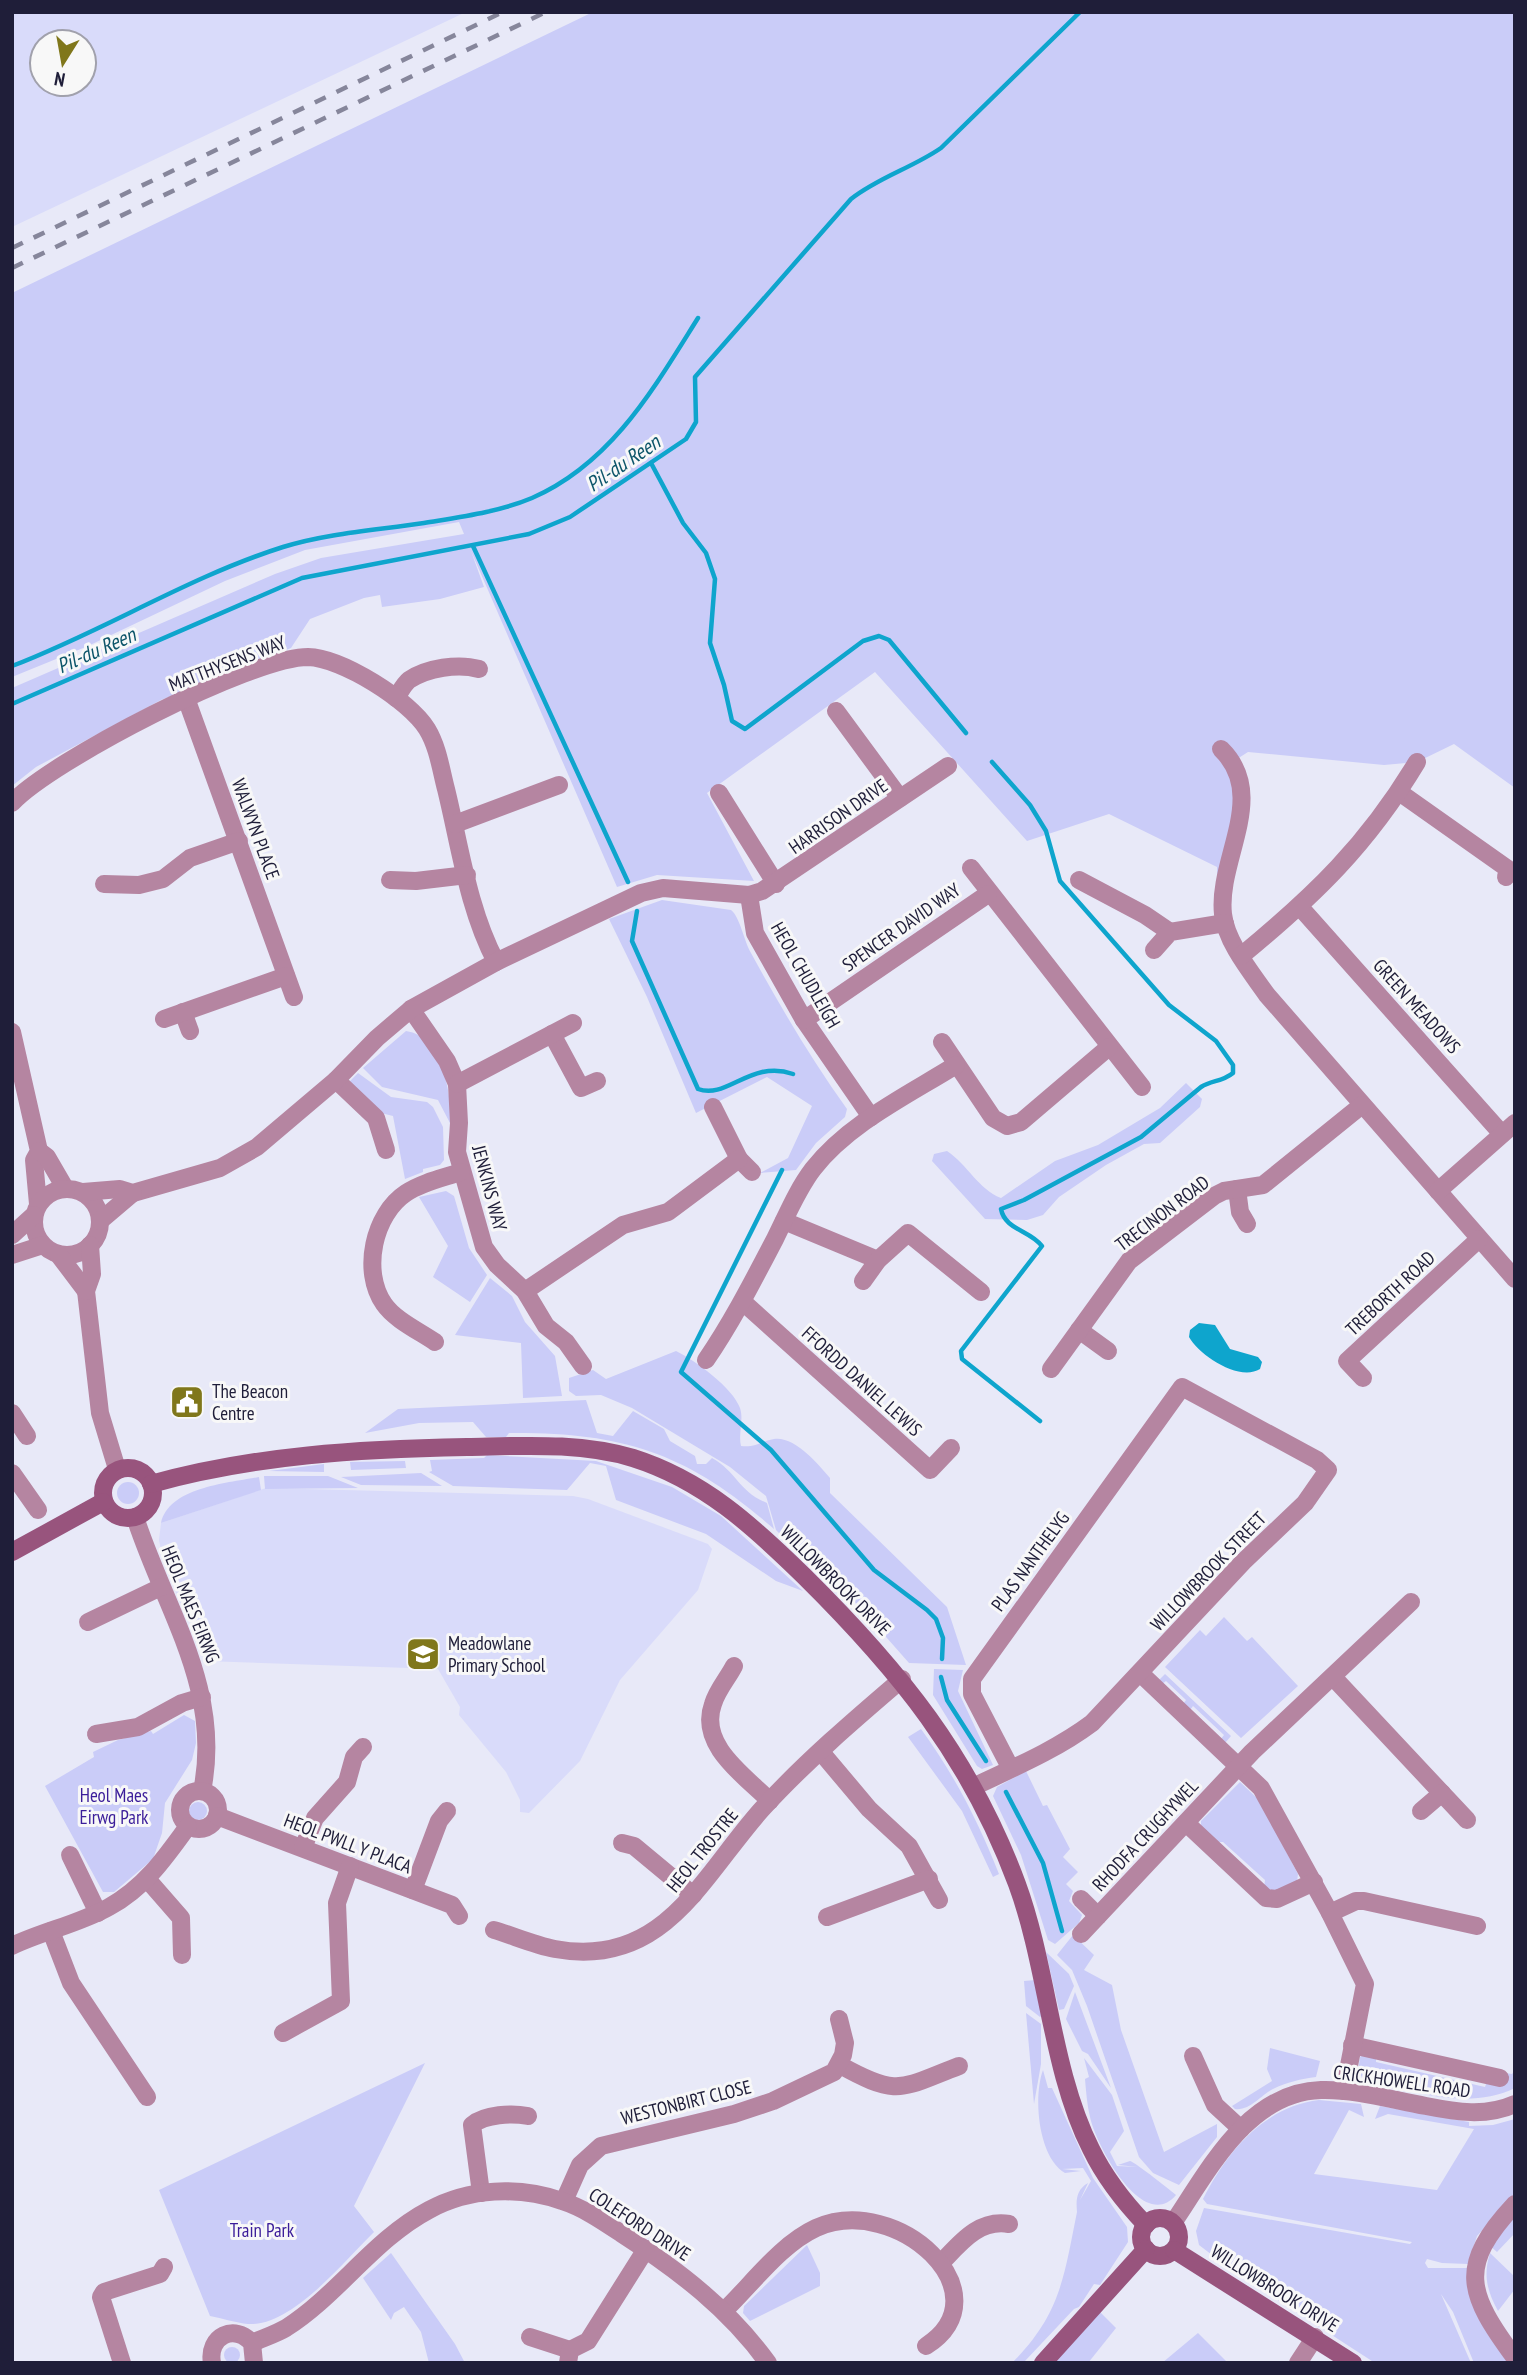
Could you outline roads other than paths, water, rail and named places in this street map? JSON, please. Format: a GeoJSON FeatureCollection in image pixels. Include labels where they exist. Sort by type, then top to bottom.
{"type":"FeatureCollection","features":[{"type":"Feature","properties":{"kind":"street","name":"MATTHYSENS WAY"},"geometry":{"type":"LineString","coordinates":[[12,803],[27,787],[54,770],[186,698],[277,663],[310,657],[338,663],[396,698],[428,730],[481,928],[496,962]]}},
{"type":"Feature","properties":{"kind":"street"},"geometry":{"type":"LineString","coordinates":[[396,698],[408,681],[419,676],[448,667],[479,669]]}},
{"type":"Feature","properties":{"kind":"street","name":"WALWYN PLACE"},"geometry":{"type":"LineString","coordinates":[[186,698],[294,997]]}},
{"type":"Feature","properties":{"kind":"street"},"geometry":{"type":"LineString","coordinates":[[836,711],[900,798]]}},
{"type":"Feature","properties":{"kind":"street"},"geometry":{"type":"LineString","coordinates":[[1221,749],[1237,768],[1242,790],[1237,838],[1225,882],[1225,923],[1241,956],[1266,995],[1515,1279]]}},
{"type":"Feature","properties":{"kind":"street"},"geometry":{"type":"LineString","coordinates":[[1241,956],[1300,907],[1354,853],[1418,762]]}},
{"type":"Feature","properties":{"kind":"street","name":"HARRISON DRIVE"},"geometry":{"type":"LineString","coordinates":[[749,895],[776,884],[948,766]]}},
{"type":"Feature","properties":{"kind":"street"},"geometry":{"type":"LineString","coordinates":[[454,824],[559,785]]}},
{"type":"Feature","properties":{"kind":"street"},"geometry":{"type":"LineString","coordinates":[[1399,792],[1508,869],[1506,877]]}},
{"type":"Feature","properties":{"kind":"street"},"geometry":{"type":"LineString","coordinates":[[719,793],[776,884]]}},
{"type":"Feature","properties":{"kind":"street"},"geometry":{"type":"LineString","coordinates":[[104,884],[124,893],[163,879],[190,858],[239,841]]}},
{"type":"Feature","properties":{"kind":"street","name":"SPENCER DAVID WAY"},"geometry":{"type":"LineString","coordinates":[[971,868],[988,894],[1142,1087]]}},
{"type":"Feature","properties":{"kind":"street"},"geometry":{"type":"LineString","coordinates":[[390,880],[416,881],[467,875]]}},
{"type":"Feature","properties":{"kind":"street"},"geometry":{"type":"LineString","coordinates":[[1079,880],[1145,915],[1170,932]]}},
{"type":"Feature","properties":{"kind":"street"},"geometry":{"type":"LineString","coordinates":[[100,1221],[133,1193],[220,1168],[257,1147],[337,1080],[377,1038],[411,1009],[496,962],[612,905],[663,888],[749,895]]}},
{"type":"Feature","properties":{"kind":"street","name":"SPENCER DAVID WAY"},"geometry":{"type":"LineString","coordinates":[[804,1020],[988,894]]}},
{"type":"Feature","properties":{"kind":"street","name":"HEOL CHUDLEIGH"},"geometry":{"type":"LineString","coordinates":[[749,895],[755,933],[804,1020],[872,1117]]}},
{"type":"Feature","properties":{"kind":"street","name":"GREEN MEADOWS"},"geometry":{"type":"LineString","coordinates":[[1300,907],[1508,1128],[1438,1191]]}},
{"type":"Feature","properties":{"kind":"street"},"geometry":{"type":"LineString","coordinates":[[1154,950],[1170,932],[1225,923]]}},
{"type":"Feature","properties":{"kind":"street"},"geometry":{"type":"LineString","coordinates":[[164,1019],[286,976]]}},
{"type":"Feature","properties":{"kind":"street","name":"JENKINS WAY"},"geometry":{"type":"LineString","coordinates":[[411,1009],[447,1061],[457,1084],[457,1152],[484,1247],[497,1265],[525,1291],[546,1326],[566,1342],[583,1366]]}},
{"type":"Feature","properties":{"kind":"street"},"geometry":{"type":"LineString","coordinates":[[183,1012],[190,1031]]}},
{"type":"Feature","properties":{"kind":"street"},"geometry":{"type":"LineString","coordinates":[[457,1084],[573,1023]]}},
{"type":"Feature","properties":{"kind":"street"},"geometry":{"type":"LineString","coordinates":[[12,1032],[39,1151],[74,1190],[92,1199],[100,1221],[99,1232],[90,1245],[76,1254],[50,1250],[12,1255]]}},
{"type":"Feature","properties":{"kind":"street"},"geometry":{"type":"LineString","coordinates":[[552,1034],[581,1087],[597,1081]]}},
{"type":"Feature","properties":{"kind":"street"},"geometry":{"type":"LineString","coordinates":[[942,1042],[993,1118],[999,1123],[1014,1126],[1109,1047]]}},
{"type":"Feature","properties":{"kind":"street"},"geometry":{"type":"LineString","coordinates":[[706,1360],[743,1302],[814,1168],[836,1145],[872,1117],[956,1065]]}},
{"type":"Feature","properties":{"kind":"street"},"geometry":{"type":"LineString","coordinates":[[337,1080],[376,1118],[386,1150]]}},
{"type":"Feature","properties":{"kind":"street","name":"TRECINON ROAD"},"geometry":{"type":"LineString","coordinates":[[1051,1369],[1138,1252],[1214,1196],[1263,1185],[1362,1104]]}},
{"type":"Feature","properties":{"kind":"street"},"geometry":{"type":"LineString","coordinates":[[525,1291],[623,1226],[668,1212],[745,1166],[713,1107]]}},
{"type":"Feature","properties":{"kind":"street"},"geometry":{"type":"LineString","coordinates":[[39,1151],[34,1160],[36,1210],[33,1227],[86,1291]]}},
{"type":"Feature","properties":{"kind":"street"},"geometry":{"type":"LineString","coordinates":[[435,1342],[393,1314],[384,1304],[373,1275],[372,1258],[381,1223],[398,1198],[421,1184],[461,1171]]}},
{"type":"Feature","properties":{"kind":"street"},"geometry":{"type":"LineString","coordinates":[[12,1235],[36,1210],[45,1195],[74,1190],[120,1189],[133,1193]]}},
{"type":"Feature","properties":{"kind":"street"},"geometry":{"type":"LineString","coordinates":[[1237,1189],[1240,1212],[1247,1224]]}},
{"type":"Feature","properties":{"kind":"street"},"geometry":{"type":"LineString","coordinates":[[784,1221],[878,1260]]}},
{"type":"Feature","properties":{"kind":"street"},"geometry":{"type":"LineString","coordinates":[[863,1281],[878,1260],[908,1233],[981,1292]]}},
{"type":"Feature","properties":{"kind":"street","name":"TREBORTH ROAD"},"geometry":{"type":"LineString","coordinates":[[1363,1378],[1347,1361],[1479,1240]]}},
{"type":"Feature","properties":{"kind":"street"},"geometry":{"type":"LineString","coordinates":[[90,1245],[92,1274],[86,1291],[100,1413],[117,1469]]}},
{"type":"Feature","properties":{"kind":"street","name":"FFORDD DANIEL LEWIS"},"geometry":{"type":"LineString","coordinates":[[743,1302],[930,1470],[951,1448]]}},
{"type":"Feature","properties":{"kind":"street"},"geometry":{"type":"LineString","coordinates":[[1079,1329],[1108,1351]]}},
{"type":"Feature","properties":{"kind":"street","name":"WILLOWBROOK STREET"},"geometry":{"type":"LineString","coordinates":[[973,1787],[1011,1769],[1092,1723],[1243,1562],[1305,1503],[1332,1464],[1317,1460],[1182,1387]]}},
{"type":"Feature","properties":{"kind":"street","name":"PLAS NANTHELYG"},"geometry":{"type":"LineString","coordinates":[[1011,1769],[972,1694],[971,1679],[1182,1387]]}},
{"type":"Feature","properties":{"kind":"street"},"geometry":{"type":"LineString","coordinates":[[13,1418],[27,1436]]}},
{"type":"Feature","properties":{"kind":"street","name":"WILLOWBROOK DRIVE"},"geometry":{"type":"LineString","coordinates":[[151,1484],[219,1466],[324,1452],[551,1446],[614,1453],[677,1475],[723,1502],[772,1544],[902,1679],[938,1728],[973,1787],[1018,1888],[1037,1951],[1065,2071],[1086,2139],[1114,2189],[1146,2225]]}},
{"type":"Feature","properties":{"kind":"street"},"geometry":{"type":"LineString","coordinates":[[117,1469],[139,1470],[151,1484],[150,1506],[135,1517],[120,1518],[112,1514],[103,1502],[106,1480],[117,1469]]}},
{"type":"Feature","properties":{"kind":"street"},"geometry":{"type":"LineString","coordinates":[[12,1473],[38,1510]]}},
{"type":"Feature","properties":{"kind":"street"},"geometry":{"type":"LineString","coordinates":[[12,1552],[103,1502]]}},
{"type":"Feature","properties":{"kind":"street","name":"HEOL MAES EIRWG"},"geometry":{"type":"LineString","coordinates":[[135,1517],[160,1587],[195,1664],[208,1737],[202,1791]]}},
{"type":"Feature","properties":{"kind":"street"},"geometry":{"type":"LineString","coordinates":[[88,1622],[160,1587]]}},
{"type":"Feature","properties":{"kind":"street","name":"RHODFA CRUGHYWEL"},"geometry":{"type":"LineString","coordinates":[[1081,1934],[1239,1765],[1410,1602]]}},
{"type":"Feature","properties":{"kind":"street"},"geometry":{"type":"LineString","coordinates":[[734,1666],[713,1703],[710,1727],[721,1752],[770,1801]]}},
{"type":"Feature","properties":{"kind":"street"},"geometry":{"type":"LineString","coordinates":[[1140,1673],[1261,1788],[1314,1882],[1365,1984],[1344,2091]]}},
{"type":"Feature","properties":{"kind":"street"},"geometry":{"type":"LineString","coordinates":[[1333,1678],[1467,1820]]}},
{"type":"Feature","properties":{"kind":"street","name":"HEOL TROSTRE"},"geometry":{"type":"LineString","coordinates":[[494,1930],[556,1949],[612,1947],[653,1932],[679,1913],[770,1801],[902,1679]]}},
{"type":"Feature","properties":{"kind":"street"},"geometry":{"type":"LineString","coordinates":[[96,1734],[138,1727],[182,1703],[202,1697]]}},
{"type":"Feature","properties":{"kind":"street"},"geometry":{"type":"LineString","coordinates":[[303,1848],[316,1818],[347,1782],[354,1757],[363,1747]]}},
{"type":"Feature","properties":{"kind":"street"},"geometry":{"type":"LineString","coordinates":[[821,1752],[869,1809],[909,1846],[939,1900]]}},
{"type":"Feature","properties":{"kind":"street"},"geometry":{"type":"LineString","coordinates":[[202,1791],[213,1796],[218,1803],[217,1816],[207,1828],[188,1826],[181,1817],[181,1802],[190,1793],[202,1791]]}},
{"type":"Feature","properties":{"kind":"street"},"geometry":{"type":"LineString","coordinates":[[1421,1811],[1442,1793]]}},
{"type":"Feature","properties":{"kind":"street"},"geometry":{"type":"LineString","coordinates":[[413,1890],[439,1821],[447,1811]]}},
{"type":"Feature","properties":{"kind":"street","name":"HEOL PWLL Y PLACA"},"geometry":{"type":"LineString","coordinates":[[217,1816],[452,1905],[459,1916]]}},
{"type":"Feature","properties":{"kind":"street"},"geometry":{"type":"LineString","coordinates":[[1186,1823],[1266,1898],[1277,1899],[1314,1882]]}},
{"type":"Feature","properties":{"kind":"street"},"geometry":{"type":"LineString","coordinates":[[12,1945],[98,1913],[147,1879],[188,1826]]}},
{"type":"Feature","properties":{"kind":"street"},"geometry":{"type":"LineString","coordinates":[[622,1843],[634,1846],[693,1895]]}},
{"type":"Feature","properties":{"kind":"street"},"geometry":{"type":"LineString","coordinates":[[70,1855],[98,1913]]}},
{"type":"Feature","properties":{"kind":"street"},"geometry":{"type":"LineString","coordinates":[[283,2033],[341,2001],[337,1903],[350,1866]]}},
{"type":"Feature","properties":{"kind":"street"},"geometry":{"type":"LineString","coordinates":[[147,1879],[181,1919],[182,1955]]}},
{"type":"Feature","properties":{"kind":"street"},"geometry":{"type":"LineString","coordinates":[[827,1917],[929,1879]]}},
{"type":"Feature","properties":{"kind":"street"},"geometry":{"type":"LineString","coordinates":[[1081,1899],[1098,1916]]}},
{"type":"Feature","properties":{"kind":"street"},"geometry":{"type":"LineString","coordinates":[[1330,1913],[1356,1901],[1364,1901],[1477,1926]]}},
{"type":"Feature","properties":{"kind":"street"},"geometry":{"type":"LineString","coordinates":[[51,1931],[71,1983],[146,2097]]}},
{"type":"Feature","properties":{"kind":"street"},"geometry":{"type":"LineString","coordinates":[[839,2019],[845,2043],[840,2065],[869,2081],[897,2088],[913,2086],[959,2066]]}},
{"type":"Feature","properties":{"kind":"street"},"geometry":{"type":"LineString","coordinates":[[1352,2045],[1500,2078]]}},
{"type":"Feature","properties":{"kind":"street"},"geometry":{"type":"LineString","coordinates":[[1193,2056],[1215,2105],[1241,2129]]}},
{"type":"Feature","properties":{"kind":"street","name":"WESTONBIRT CLOSE"},"geometry":{"type":"LineString","coordinates":[[564,2201],[580,2165],[601,2146],[734,2114],[822,2080],[840,2065]]}},
{"type":"Feature","properties":{"kind":"street","name":"CRICKHOWELL ROAD"},"geometry":{"type":"LineString","coordinates":[[1173,2223],[1241,2129],[1268,2108],[1293,2095],[1321,2090],[1344,2091],[1460,2112],[1497,2110],[1515,2104]]}},
{"type":"Feature","properties":{"kind":"street"},"geometry":{"type":"LineString","coordinates":[[481,2193],[472,2125],[478,2120],[515,2113],[528,2116]]}},
{"type":"Feature","properties":{"kind":"street","name":"COLEFORD DRIVE"},"geometry":{"type":"LineString","coordinates":[[253,2343],[285,2329],[308,2312],[405,2225],[430,2209],[481,2193],[513,2191],[564,2201],[646,2249],[724,2310],[743,2329],[768,2363]]}},
{"type":"Feature","properties":{"kind":"street"},"geometry":{"type":"LineString","coordinates":[[1515,2204],[1482,2244],[1475,2280],[1487,2316],[1515,2358]]}},
{"type":"Feature","properties":{"kind":"street"},"geometry":{"type":"LineString","coordinates":[[1162,2218],[1173,2223],[1179,2239],[1174,2250],[1156,2256],[1146,2249],[1141,2237],[1146,2225],[1162,2218]]}},
{"type":"Feature","properties":{"kind":"street"},"geometry":{"type":"LineString","coordinates":[[724,2310],[793,2243],[829,2223],[849,2220],[879,2222],[904,2233],[942,2262],[951,2286],[952,2316],[943,2334],[926,2346]]}},
{"type":"Feature","properties":{"kind":"street"},"geometry":{"type":"LineString","coordinates":[[942,2262],[981,2227],[996,2222],[1009,2224]]}},
{"type":"Feature","properties":{"kind":"street"},"geometry":{"type":"LineString","coordinates":[[530,2337],[569,2356],[588,2341],[646,2249]]}},
{"type":"Feature","properties":{"kind":"street"},"geometry":{"type":"LineString","coordinates":[[1043,2363],[1146,2249]]}},
{"type":"Feature","properties":{"kind":"street","name":"WILLOWBROOK DRIVE"},"geometry":{"type":"LineString","coordinates":[[1174,2250],[1353,2363]]}},
{"type":"Feature","properties":{"kind":"street"},"geometry":{"type":"LineString","coordinates":[[122,2363],[102,2297],[104,2292],[160,2274],[164,2267]]}},
{"type":"Feature","properties":{"kind":"street"},"geometry":{"type":"LineString","coordinates":[[212,2363],[211,2347],[225,2333],[240,2333],[253,2343],[254,2363]]}},
{"type":"Feature","properties":{"kind":"street"},"geometry":{"type":"LineString","coordinates":[[1298,2363],[1315,2337]]}},
{"type":"Feature","properties":{"kind":"waterway","name":"Pil-du Reen"},"geometry":{"type":"LineString","coordinates":[[12,704],[302,578],[529,534],[570,517],[686,439],[696,422],[695,377],[851,199],[941,148],[1080,12]]}},
{"type":"Feature","properties":{"kind":"waterway"},"geometry":{"type":"LineString","coordinates":[[12,666],[214,573],[283,547],[335,535],[479,513],[532,498],[586,465],[608,444],[665,371],[698,318]]}},
{"type":"Feature","properties":{"kind":"waterway"},"geometry":{"type":"LineString","coordinates":[[651,463],[683,523],[706,553],[715,579],[710,643],[732,721],[745,729],[863,641],[879,636],[889,640],[966,733]]}},
{"type":"Feature","properties":{"kind":"waterway"},"geometry":{"type":"LineString","coordinates":[[473,546],[628,882]]}},
{"type":"Feature","properties":{"kind":"waterway"},"geometry":{"type":"LineString","coordinates":[[992,762],[1030,805],[1046,831],[1060,881],[1169,1005],[1216,1041],[1233,1065],[1233,1073],[1201,1087],[1141,1137],[1024,1200],[1001,1209],[1007,1221],[1042,1246],[961,1351],[962,1359],[1040,1421]]}},
{"type":"Feature","properties":{"kind":"waterway"},"geometry":{"type":"LineString","coordinates":[[637,911],[632,941],[698,1089],[719,1089],[765,1072],[793,1074]]}},
{"type":"Feature","properties":{"kind":"waterway"},"geometry":{"type":"LineString","coordinates":[[782,1170],[681,1372],[771,1450],[874,1570],[936,1619],[943,1638],[942,1659]]}},
{"type":"Feature","properties":{"kind":"waterway"},"geometry":{"type":"LineString","coordinates":[[941,1677],[947,1700],[986,1761]]}},
{"type":"Feature","properties":{"kind":"waterway"},"geometry":{"type":"LineString","coordinates":[[1006,1792],[1043,1863],[1062,1931]]}},
{"type":"Feature","properties":{"kind":"railway"},"geometry":{"type":"LineString","coordinates":[[12,248],[503,12]]}},
{"type":"Feature","properties":{"kind":"railway"},"geometry":{"type":"LineString","coordinates":[[12,268],[546,12]]}},
{"type":"Feature","properties":{"kind":"place","name":"The Beacon Centre"},"geometry":{"type":"Point","coordinates":[187,1402]}},
{"type":"Feature","properties":{"kind":"place","name":"Meadowlane Primary School"},"geometry":{"type":"Point","coordinates":[423,1654]}},
{"type":"Feature","properties":{"kind":"park label","name":"Heol Maes Eirwg Park"},"geometry":{"type":"Point","coordinates":[114,1806]}},
{"type":"Feature","properties":{"kind":"park label","name":"Train Park"},"geometry":{"type":"Point","coordinates":[262,2230]}}]}
